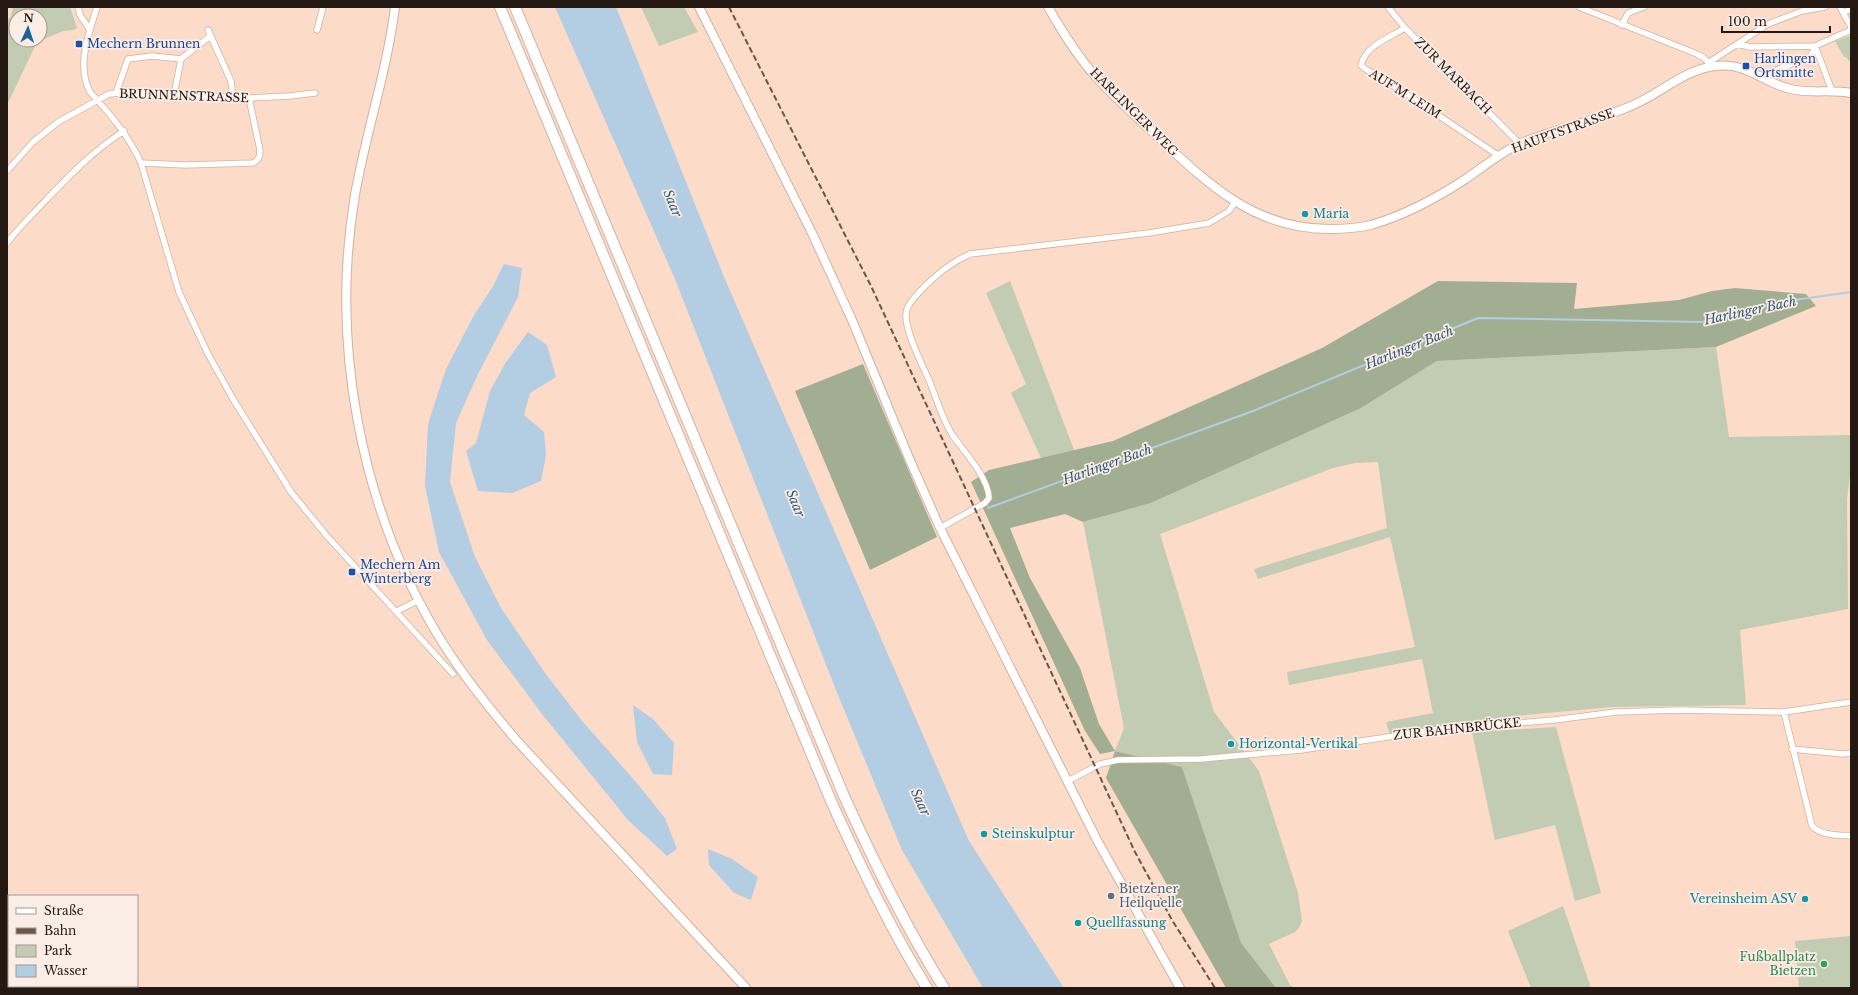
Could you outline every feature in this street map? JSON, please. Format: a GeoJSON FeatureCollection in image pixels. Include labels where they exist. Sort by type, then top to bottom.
{"type":"FeatureCollection","features":[{"type":"Feature","properties":{"kind":"highway"},"geometry":{"type":"LineString","coordinates":[[500,7],[789,702],[863,872],[891,926],[927,988]]}},
{"type":"Feature","properties":{"kind":"highway"},"geometry":{"type":"LineString","coordinates":[[515,7],[814,726],[876,866],[903,919],[944,988]]}},
{"type":"Feature","properties":{"kind":"main road"},"geometry":{"type":"LineString","coordinates":[[395,7],[385,62],[355,196],[349,246],[347,292],[348,357],[355,404],[369,469],[395,547],[418,600],[436,631],[458,667],[488,707],[523,748],[746,988]]}},
{"type":"Feature","properties":{"kind":"main road"},"geometry":{"type":"LineString","coordinates":[[698,7],[816,240],[852,320],[909,458],[940,528],[1098,842],[1180,988]]}},
{"type":"Feature","properties":{"kind":"main road","name":"HARLINGER WEG"},"geometry":{"type":"LineString","coordinates":[[1048,7],[1081,57],[1100,81],[1187,165],[1235,202]]}},
{"type":"Feature","properties":{"kind":"main road","name":"HAUPTSTRASSE"},"geometry":{"type":"LineString","coordinates":[[1235,202],[1263,216],[1289,225],[1337,229],[1368,226],[1421,206],[1520,144],[1632,106],[1710,65],[1736,66],[1789,89],[1851,93]]}},
{"type":"Feature","properties":{"kind":"street"},"geometry":{"type":"LineString","coordinates":[[78,7],[85,25],[90,30]]}},
{"type":"Feature","properties":{"kind":"street"},"geometry":{"type":"LineString","coordinates":[[97,7],[85,54],[84,72],[87,85],[98,101],[124,131],[141,163],[179,292],[191,320],[233,399],[292,492],[326,535],[453,674]]}},
{"type":"Feature","properties":{"kind":"street"},"geometry":{"type":"LineString","coordinates":[[317,30],[323,7]]}},
{"type":"Feature","properties":{"kind":"street","name":"ZUR MARBACH"},"geometry":{"type":"LineString","coordinates":[[1388,7],[1405,28],[1520,144]]}},
{"type":"Feature","properties":{"kind":"street"},"geometry":{"type":"LineString","coordinates":[[1579,7],[1697,54],[1710,65],[1737,44],[1768,24],[1784,17],[1825,7]]}},
{"type":"Feature","properties":{"kind":"street"},"geometry":{"type":"LineString","coordinates":[[1622,25],[1628,13],[1644,7]]}},
{"type":"Feature","properties":{"kind":"street"},"geometry":{"type":"LineString","coordinates":[[1737,44],[1750,47],[1815,46],[1851,28],[1842,9],[1851,9]]}},
{"type":"Feature","properties":{"kind":"street","name":"AUF'M LEIM"},"geometry":{"type":"LineString","coordinates":[[1405,28],[1368,52],[1363,57],[1361,65],[1499,156]]}},
{"type":"Feature","properties":{"kind":"street"},"geometry":{"type":"LineString","coordinates":[[174,95],[182,59],[209,33],[231,82],[232,90],[230,96]]}},
{"type":"Feature","properties":{"kind":"street"},"geometry":{"type":"LineString","coordinates":[[1762,76],[1811,56],[1815,46]]}},
{"type":"Feature","properties":{"kind":"street"},"geometry":{"type":"LineString","coordinates":[[1815,46],[1832,91]]}},
{"type":"Feature","properties":{"kind":"street"},"geometry":{"type":"LineString","coordinates":[[116,93],[128,59],[152,56],[182,59]]}},
{"type":"Feature","properties":{"kind":"street","name":"BRUNNENSTRASSE"},"geometry":{"type":"LineString","coordinates":[[7,171],[47,130],[58,122],[116,93],[230,96],[249,98],[290,96],[315,92]]}},
{"type":"Feature","properties":{"kind":"street"},"geometry":{"type":"LineString","coordinates":[[141,163],[222,164],[253,163],[257,161],[260,156],[260,150],[249,98]]}},
{"type":"Feature","properties":{"kind":"street"},"geometry":{"type":"LineString","coordinates":[[7,242],[20,226],[86,159],[105,143],[124,131]]}},
{"type":"Feature","properties":{"kind":"street"},"geometry":{"type":"LineString","coordinates":[[940,528],[985,503],[989,498],[989,491],[977,470],[951,434],[913,343],[907,324],[907,310],[913,299],[946,267],[970,254],[1148,233],[1209,223],[1229,211],[1235,202]]}},
{"type":"Feature","properties":{"kind":"street"},"geometry":{"type":"LineString","coordinates":[[397,611],[418,600]]}},
{"type":"Feature","properties":{"kind":"street","name":"ZUR BAHNBRÜCKE"},"geometry":{"type":"LineString","coordinates":[[1068,781],[1100,764],[1118,760],[1201,759],[1285,751],[1441,729],[1554,720],[1616,712],[1680,710],[1784,712],[1851,702]]}},
{"type":"Feature","properties":{"kind":"street"},"geometry":{"type":"LineString","coordinates":[[1784,712],[1812,826],[1816,831],[1827,834],[1851,836]]}},
{"type":"Feature","properties":{"kind":"street"},"geometry":{"type":"LineString","coordinates":[[1792,749],[1843,754],[1851,753]]}},
{"type":"Feature","properties":{"kind":"green space"},"geometry":{"type":"Polygon","coordinates":[[[13,7],[70,7],[77,28],[74,30],[63,31],[48,37],[48,8],[13,7]]]}},
{"type":"Feature","properties":{"kind":"green space"},"geometry":{"type":"Polygon","coordinates":[[[641,7],[684,7],[698,32],[659,46],[641,7]]]}},
{"type":"Feature","properties":{"kind":"green space"},"geometry":{"type":"Polygon","coordinates":[[[8,20],[8,48],[34,48],[7,105],[8,20]]]}},
{"type":"Feature","properties":{"kind":"green space"},"geometry":{"type":"Polygon","coordinates":[[[1850,36],[1851,63],[1846,57],[1844,57],[1835,41],[1850,36]]]}},
{"type":"Feature","properties":{"kind":"green space"},"geometry":{"type":"Polygon","coordinates":[[[1010,281],[1074,451],[1041,458],[1011,393],[1026,384],[986,293],[1010,281]]]}},
{"type":"Feature","properties":{"kind":"green space"},"geometry":{"type":"Polygon","coordinates":[[[1438,281],[1577,283],[1574,309],[1679,300],[1712,291],[1735,288],[1806,294],[1816,306],[1716,347],[1437,361],[1361,408],[1151,503],[1083,522],[1065,514],[1010,528],[1030,578],[1080,668],[1099,724],[1115,751],[1100,754],[1085,731],[971,482],[989,470],[1113,441],[1322,348],[1438,281]]]}},
{"type":"Feature","properties":{"kind":"green space"},"geometry":{"type":"Polygon","coordinates":[[[1716,347],[1729,437],[1851,435],[1851,468],[1847,499],[1848,609],[1740,630],[1746,705],[1612,707],[1525,715],[1390,735],[1386,722],[1433,713],[1422,659],[1289,685],[1287,672],[1415,647],[1390,537],[1258,579],[1254,569],[1387,528],[1378,462],[1355,463],[1333,468],[1160,534],[1214,712],[1259,771],[1298,893],[1302,921],[1299,928],[1295,932],[1269,944],[1290,985],[1294,988],[1276,988],[1241,944],[1182,767],[1115,751],[1124,728],[1083,522],[1151,503],[1361,408],[1437,361],[1716,347]]]}},
{"type":"Feature","properties":{"kind":"green space"},"geometry":{"type":"Polygon","coordinates":[[[863,364],[937,537],[870,570],[795,391],[863,364]]]}},
{"type":"Feature","properties":{"kind":"green space"},"geometry":{"type":"Polygon","coordinates":[[[1556,727],[1601,893],[1575,901],[1555,825],[1495,840],[1472,732],[1556,727]]]}},
{"type":"Feature","properties":{"kind":"green space"},"geometry":{"type":"Polygon","coordinates":[[[1115,751],[1182,767],[1241,943],[1276,988],[1226,988],[1106,778],[1115,751]]]}},
{"type":"Feature","properties":{"kind":"green space"},"geometry":{"type":"Polygon","coordinates":[[[1563,906],[1591,988],[1531,988],[1508,931],[1563,906]]]}},
{"type":"Feature","properties":{"kind":"green space","name":"Fußballplatz Bietzen"},"geometry":{"type":"Polygon","coordinates":[[[1851,936],[1851,988],[1799,988],[1795,941],[1851,936]]]}},
{"type":"Feature","properties":{"kind":"water","name":"Saar"},"geometry":{"type":"Polygon","coordinates":[[[555,7],[616,7],[724,277],[969,841],[1064,988],[983,988],[902,850],[836,690],[675,279],[555,7]]]}},
{"type":"Feature","properties":{"kind":"water"},"geometry":{"type":"Polygon","coordinates":[[[504,264],[522,268],[518,297],[479,372],[456,423],[450,482],[475,557],[501,608],[545,673],[583,722],[636,782],[665,818],[677,849],[667,856],[628,820],[542,714],[487,640],[439,552],[425,486],[428,424],[446,369],[473,317],[493,286],[504,264]]]}},
{"type":"Feature","properties":{"kind":"water"},"geometry":{"type":"Polygon","coordinates":[[[528,332],[547,345],[556,377],[530,393],[524,415],[544,432],[546,455],[541,481],[512,493],[478,491],[466,451],[476,443],[490,391],[506,362],[528,332]]]}},
{"type":"Feature","properties":{"kind":"water"},"geometry":{"type":"Polygon","coordinates":[[[633,705],[653,719],[674,743],[672,775],[653,774],[637,742],[633,705]]]}},
{"type":"Feature","properties":{"kind":"water"},"geometry":{"type":"Polygon","coordinates":[[[708,849],[732,859],[758,877],[751,900],[734,893],[709,865],[708,849]]]}},
{"type":"Feature","properties":{"kind":"waterway","name":"Harlinger Bach"},"geometry":{"type":"LineString","coordinates":[[988,508],[1253,411],[1478,318],[1702,322],[1780,302],[1851,292]]}},
{"type":"Feature","properties":{"kind":"railway"},"geometry":{"type":"LineString","coordinates":[[729,7],[871,286],[1135,852],[1172,920],[1215,988]]}},
{"type":"Feature","properties":{"kind":"place","name":"Mechern Brunnen"},"geometry":{"type":"Point","coordinates":[79,44]}},
{"type":"Feature","properties":{"kind":"place","name":"Harlingen Ortsmitte"},"geometry":{"type":"Point","coordinates":[1746,66]}},
{"type":"Feature","properties":{"kind":"place","name":"Maria"},"geometry":{"type":"Point","coordinates":[1305,214]}},
{"type":"Feature","properties":{"kind":"place","name":"Mechern Am Winterberg"},"geometry":{"type":"Point","coordinates":[352,572]}},
{"type":"Feature","properties":{"kind":"place","name":"Horizontal-Vertikal"},"geometry":{"type":"Point","coordinates":[1231,744]}},
{"type":"Feature","properties":{"kind":"place","name":"Steinskulptur"},"geometry":{"type":"Point","coordinates":[984,834]}},
{"type":"Feature","properties":{"kind":"place","name":"Bietzener Heilquelle"},"geometry":{"type":"Point","coordinates":[1111,896]}},
{"type":"Feature","properties":{"kind":"place","name":"Vereinsheim ASV"},"geometry":{"type":"Point","coordinates":[1805,899]}},
{"type":"Feature","properties":{"kind":"place","name":"Quellfassung"},"geometry":{"type":"Point","coordinates":[1078,923]}},
{"type":"Feature","properties":{"kind":"place","name":"Fußballplatz Bietzen"},"geometry":{"type":"Point","coordinates":[1824,964]}}]}
